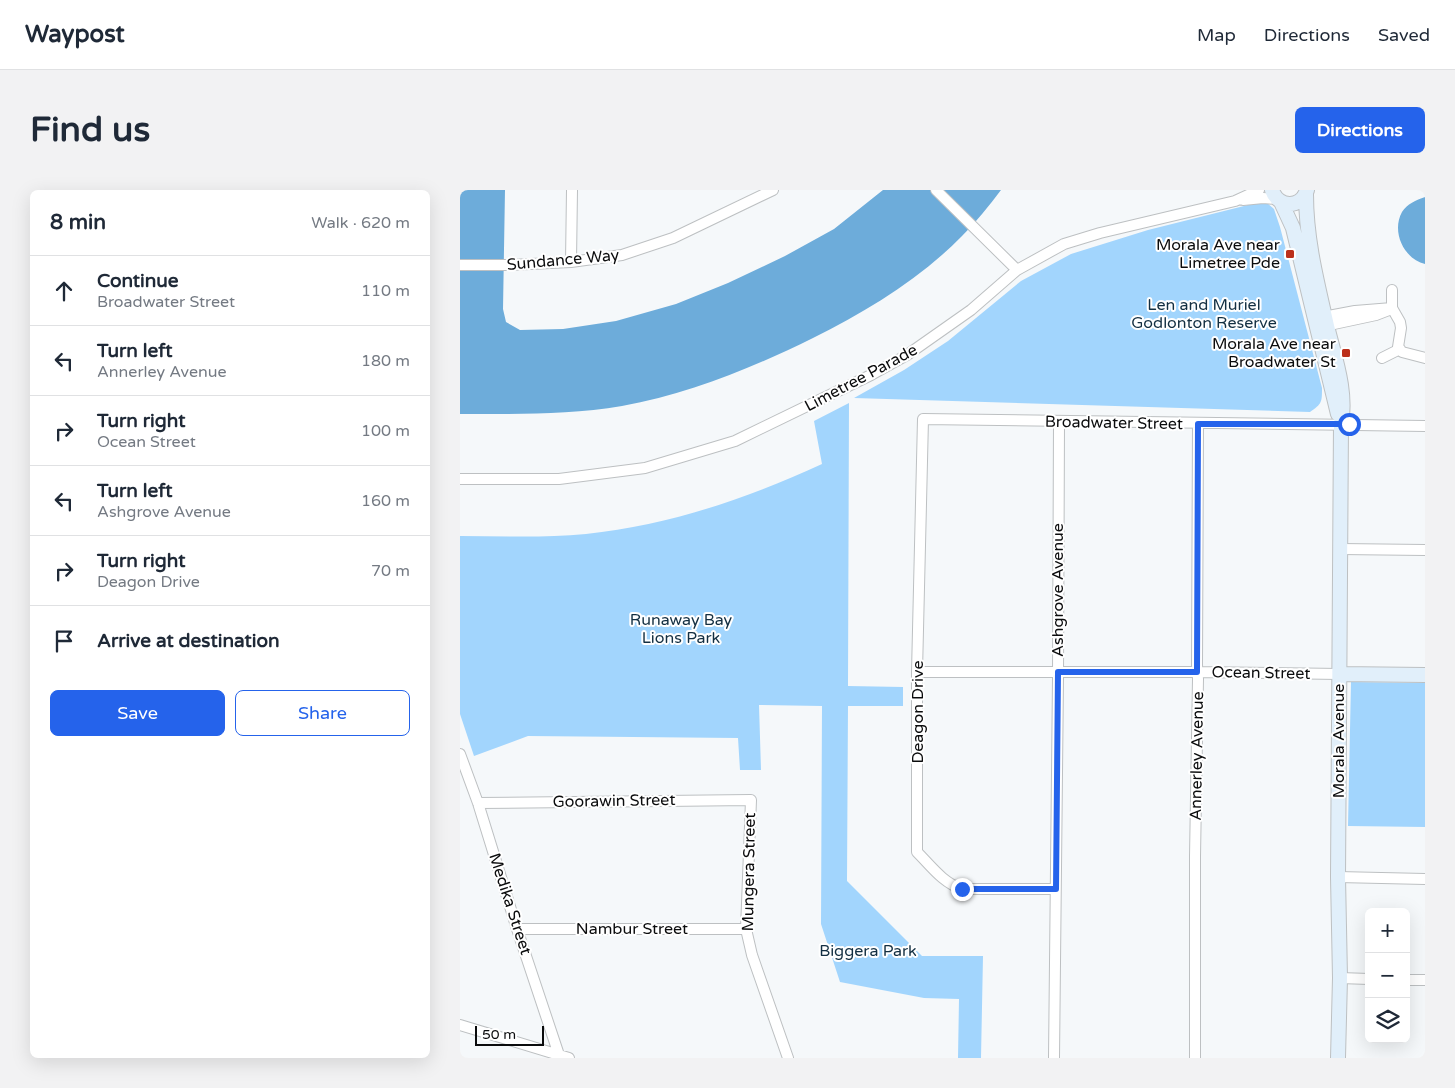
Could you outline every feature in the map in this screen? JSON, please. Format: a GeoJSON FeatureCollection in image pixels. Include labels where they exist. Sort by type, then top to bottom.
{"type":"FeatureCollection","features":[{"type":"Feature","properties":{"kind":"main road"},"geometry":{"type":"LineString","coordinates":[[1277,197],[1290,204],[1300,201],[1306,192]]}},
{"type":"Feature","properties":{"kind":"main road","name":"Morala Avenue"},"geometry":{"type":"LineString","coordinates":[[1306,192],[1309,248],[1321,322]]}},
{"type":"Feature","properties":{"kind":"main road","name":"Morala Avenue"},"geometry":{"type":"LineString","coordinates":[[1277,197],[1293,228],[1342,390],[1338,877],[1340,978],[1338,1058]]}},
{"type":"Feature","properties":{"kind":"main road","name":"Ocean Street"},"geometry":{"type":"LineString","coordinates":[[1340,674],[1425,675]]}},
{"type":"Feature","properties":{"kind":"street"},"geometry":{"type":"LineString","coordinates":[[571,262],[572,190]]}},
{"type":"Feature","properties":{"kind":"street","name":"Sundance Way"},"geometry":{"type":"LineString","coordinates":[[460,265],[571,262],[622,256],[673,238],[773,190]]}},
{"type":"Feature","properties":{"kind":"street"},"geometry":{"type":"LineString","coordinates":[[936,190],[1018,270]]}},
{"type":"Feature","properties":{"kind":"street","name":"Limetree Parade"},"geometry":{"type":"LineString","coordinates":[[460,479],[559,479],[645,468],[734,441],[872,375],[907,356],[971,310],[1018,270],[1064,244],[1100,233],[1235,200],[1259,190]]}},
{"type":"Feature","properties":{"kind":"street","name":"Limetree Parade"},"geometry":{"type":"LineString","coordinates":[[1235,200],[1277,197]]}},
{"type":"Feature","properties":{"kind":"street"},"geometry":{"type":"LineString","coordinates":[[1392,290],[1392,308],[1400,322],[1401,328],[1399,337],[1400,349],[1402,352],[1425,358]]}},
{"type":"Feature","properties":{"kind":"street"},"geometry":{"type":"LineString","coordinates":[[1321,322],[1373,308],[1392,308]]}},
{"type":"Feature","properties":{"kind":"street"},"geometry":{"type":"LineString","coordinates":[[1382,358],[1400,349]]}},
{"type":"Feature","properties":{"kind":"street","name":"Broadwater Street"},"geometry":{"type":"LineString","coordinates":[[924,419],[1425,426]]}},
{"type":"Feature","properties":{"kind":"street","name":"Deagon Drive"},"geometry":{"type":"LineString","coordinates":[[924,419],[917,672],[917,852],[942,878],[962,889],[1056,889]]}},
{"type":"Feature","properties":{"kind":"street","name":"Ashgrove Avenue"},"geometry":{"type":"LineString","coordinates":[[1054,1058],[1059,422]]}},
{"type":"Feature","properties":{"kind":"street","name":"Annerley Avenue"},"geometry":{"type":"LineString","coordinates":[[1195,1058],[1198,424]]}},
{"type":"Feature","properties":{"kind":"street"},"geometry":{"type":"LineString","coordinates":[[1340,549],[1425,550]]}},
{"type":"Feature","properties":{"kind":"street","name":"Ocean Street"},"geometry":{"type":"LineString","coordinates":[[917,672],[1340,674]]}},
{"type":"Feature","properties":{"kind":"street","name":"Medika Street"},"geometry":{"type":"LineString","coordinates":[[460,754],[478,803],[517,929],[564,1056]]}},
{"type":"Feature","properties":{"kind":"street","name":"Goorawin Street"},"geometry":{"type":"LineString","coordinates":[[478,803],[751,800]]}},
{"type":"Feature","properties":{"kind":"street","name":"Mungera Street"},"geometry":{"type":"LineString","coordinates":[[751,800],[746,929],[752,955],[788,1058]]}},
{"type":"Feature","properties":{"kind":"street"},"geometry":{"type":"LineString","coordinates":[[1338,877],[1425,879]]}},
{"type":"Feature","properties":{"kind":"street","name":"Nambur Street"},"geometry":{"type":"LineString","coordinates":[[517,929],[746,929]]}},
{"type":"Feature","properties":{"kind":"street"},"geometry":{"type":"LineString","coordinates":[[1340,978],[1365,979]]}},
{"type":"Feature","properties":{"kind":"street"},"geometry":{"type":"LineString","coordinates":[[1410,980],[1425,980]]}},
{"type":"Feature","properties":{"kind":"street"},"geometry":{"type":"LineString","coordinates":[[460,1024],[564,1056]]}},
{"type":"Feature","properties":{"kind":"green space","name":"Len and Muriel Godlonton Reserve"},"geometry":{"type":"Polygon","coordinates":[[[1267,203],[1274,209],[1280,227],[1322,388],[1321,402],[1310,412],[854,398],[904,370],[948,341],[1021,281],[1071,254],[1148,230],[1252,204],[1267,203]]]}},
{"type":"Feature","properties":{"kind":"green space","name":"Runaway Bay Lions Park"},"geometry":{"type":"Polygon","coordinates":[[[849,403],[848,686],[903,687],[903,706],[848,706],[847,881],[922,956],[983,956],[981,1058],[958,1058],[959,999],[924,998],[840,982],[821,924],[822,706],[759,705],[761,770],[740,770],[738,738],[528,736],[474,756],[460,714],[460,536],[586,534],[647,524],[707,509],[765,488],[822,464],[814,421],[849,403]]]}},
{"type":"Feature","properties":{"kind":"green space"},"geometry":{"type":"Polygon","coordinates":[[[1351,682],[1425,683],[1425,827],[1348,826],[1351,682]]]}},
{"type":"Feature","properties":{"kind":"shaded area"},"geometry":{"type":"Polygon","coordinates":[[[460,190],[505,190],[503,309],[506,322],[520,330],[563,329],[616,321],[676,304],[728,283],[785,256],[834,229],[883,190],[1001,190],[982,214],[946,252],[911,280],[853,317],[813,338],[743,370],[672,395],[622,406],[521,414],[460,414],[460,190]]]}},
{"type":"Feature","properties":{"kind":"shaded area"},"geometry":{"type":"Polygon","coordinates":[[[1425,197],[1425,264],[1411,257],[1406,251],[1399,236],[1398,228],[1404,209],[1418,199],[1425,197]]]}},
{"type":"Feature","properties":{"kind":"place","name":"Morala Ave near Limetree Pde"},"geometry":{"type":"Point","coordinates":[1290,254]}},
{"type":"Feature","properties":{"kind":"place","name":"Morala Ave near Broadwater St"},"geometry":{"type":"Point","coordinates":[1346,353]}},
{"type":"Feature","properties":{"kind":"route"},"geometry":{"type":"LineString","coordinates":[[962,889],[1056,889],[1058,672],[1197,672],[1198,424],[1349,424]]}},
{"type":"Feature","properties":{"kind":"park label","name":"Biggera Park"},"geometry":{"type":"Point","coordinates":[868,951]}}]}
